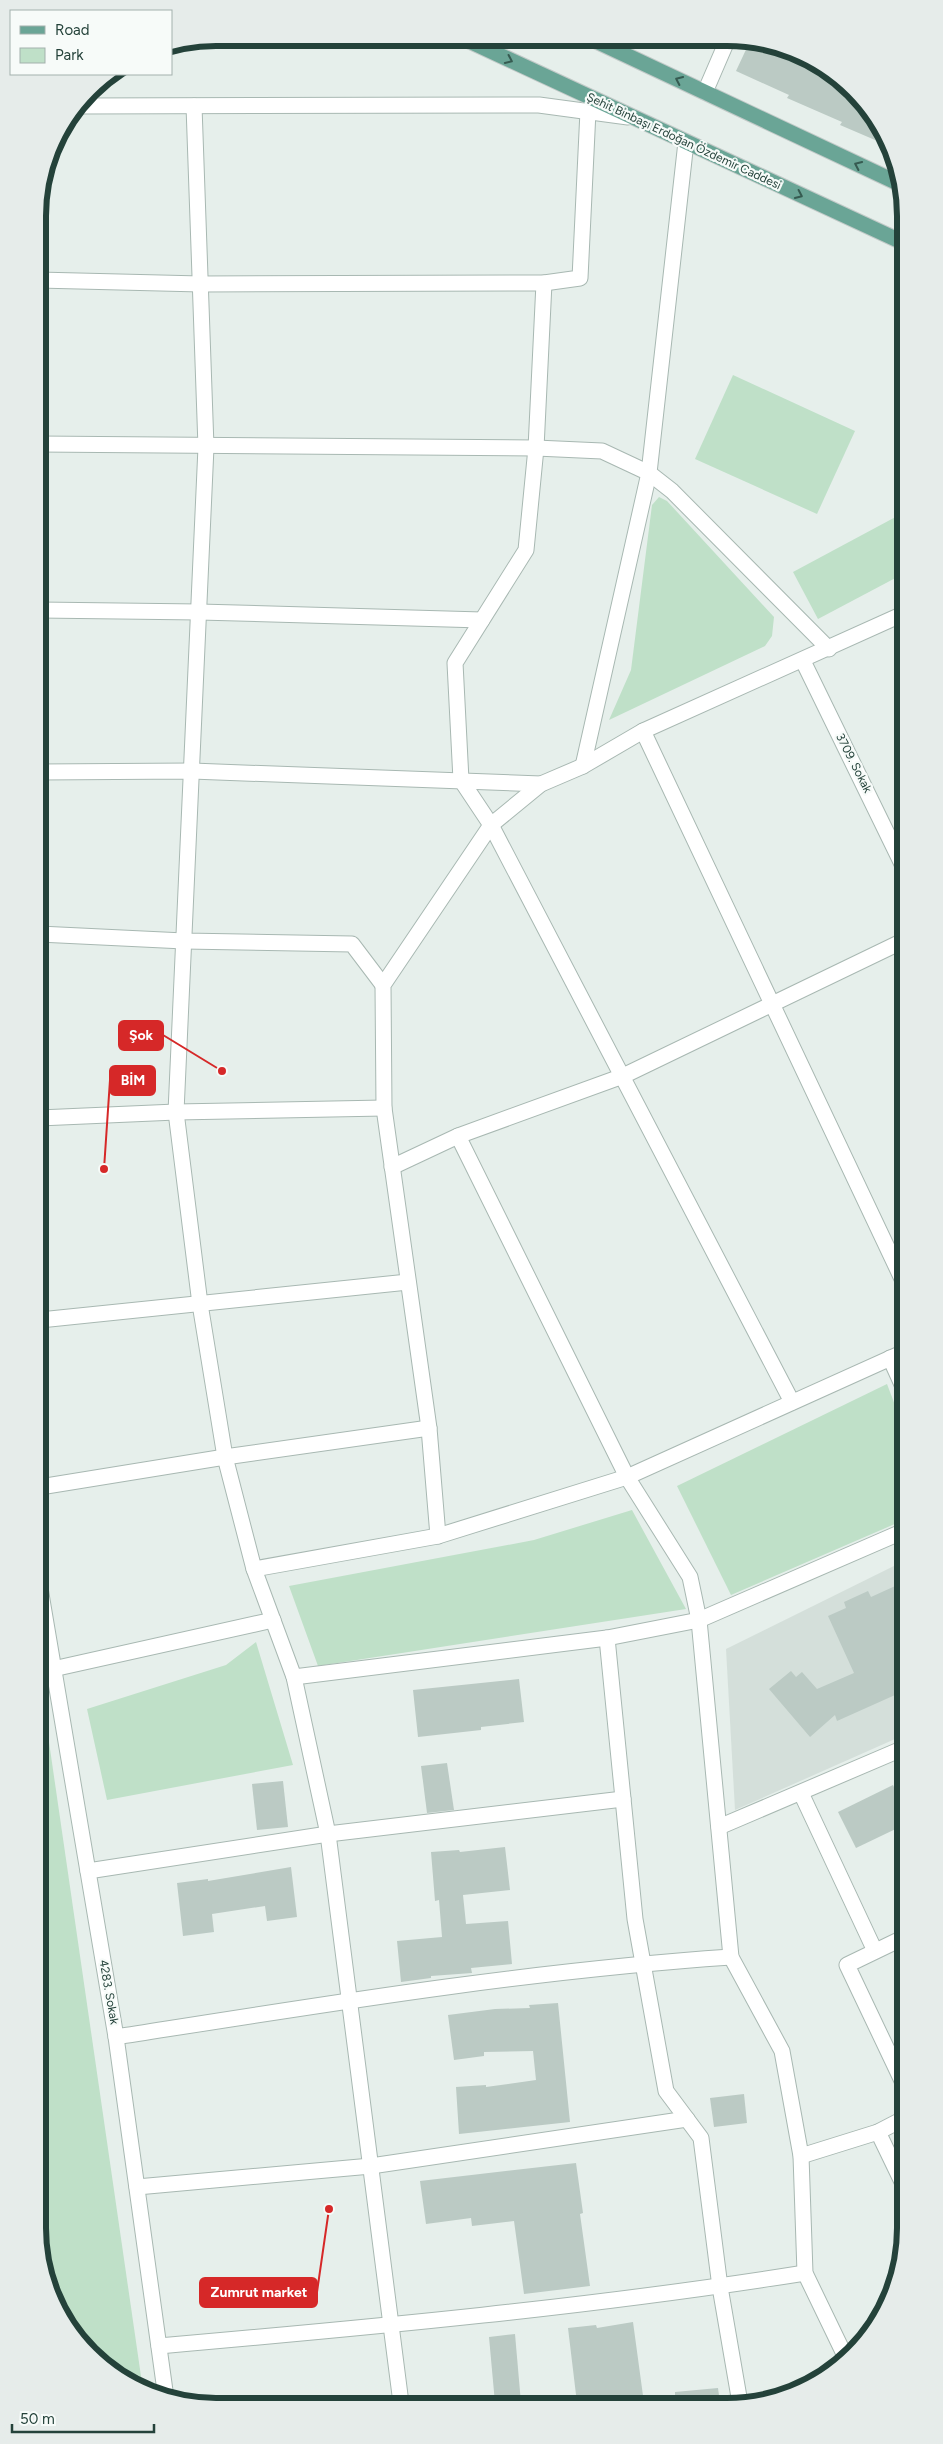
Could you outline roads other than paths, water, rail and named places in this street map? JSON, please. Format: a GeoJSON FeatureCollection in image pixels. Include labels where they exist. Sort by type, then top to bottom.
{"type":"FeatureCollection","features":[{"type":"Feature","properties":{"kind":"main road","name":"Şehit Binbaşı Erdoğan Özdemir Caddesi"},"geometry":{"type":"LineString","coordinates":[[480,46],[897,240]]}},
{"type":"Feature","properties":{"kind":"main road"},"geometry":{"type":"LineString","coordinates":[[607,46],[893,181]]}},
{"type":"Feature","properties":{"kind":"street"},"geometry":{"type":"LineString","coordinates":[[705,92],[725,46]]}},
{"type":"Feature","properties":{"kind":"street"},"geometry":{"type":"LineString","coordinates":[[86,106],[539,105],[633,118]]}},
{"type":"Feature","properties":{"kind":"street"},"geometry":{"type":"LineString","coordinates":[[194,106],[206,447],[176,1112],[200,1304],[225,1457],[254,1569],[294,1677],[328,1834],[400,2398]]}},
{"type":"Feature","properties":{"kind":"street"},"geometry":{"type":"LineString","coordinates":[[47,280],[201,284],[544,282],[580,278],[588,111]]}},
{"type":"Feature","properties":{"kind":"street"},"geometry":{"type":"LineString","coordinates":[[583,766],[649,473],[686,142]]}},
{"type":"Feature","properties":{"kind":"street"},"geometry":{"type":"LineString","coordinates":[[544,282],[536,448],[526,550],[455,663],[461,780],[491,825],[792,1402]]}},
{"type":"Feature","properties":{"kind":"street"},"geometry":{"type":"LineString","coordinates":[[47,444],[206,447],[536,448],[602,451],[649,473],[672,491],[829,648]]}},
{"type":"Feature","properties":{"kind":"street"},"geometry":{"type":"LineString","coordinates":[[47,610],[199,612],[482,620]]}},
{"type":"Feature","properties":{"kind":"street"},"geometry":{"type":"LineString","coordinates":[[438,1536],[429,1428],[384,1108],[383,984],[491,825],[540,784],[583,766],[643,731],[803,661],[897,617]]}},
{"type":"Feature","properties":{"kind":"street","name":"3709. Sokak"},"geometry":{"type":"LineString","coordinates":[[803,661],[897,837]]}},
{"type":"Feature","properties":{"kind":"street"},"geometry":{"type":"LineString","coordinates":[[643,731],[896,1267]]}},
{"type":"Feature","properties":{"kind":"street"},"geometry":{"type":"LineString","coordinates":[[47,772],[192,771],[540,784]]}},
{"type":"Feature","properties":{"kind":"street"},"geometry":{"type":"LineString","coordinates":[[47,934],[184,941],[352,944],[383,984]]}},
{"type":"Feature","properties":{"kind":"street"},"geometry":{"type":"LineString","coordinates":[[392,1167],[458,1136],[622,1076],[772,1002],[897,944]]}},
{"type":"Feature","properties":{"kind":"street"},"geometry":{"type":"LineString","coordinates":[[47,1118],[176,1112],[384,1108]]}},
{"type":"Feature","properties":{"kind":"street"},"geometry":{"type":"LineString","coordinates":[[458,1136],[627,1477],[690,1577],[699,1620],[731,1957],[782,2051],[800,2156],[805,2273],[843,2352]]}},
{"type":"Feature","properties":{"kind":"street"},"geometry":{"type":"LineString","coordinates":[[46,1319],[408,1282]]}},
{"type":"Feature","properties":{"kind":"street"},"geometry":{"type":"LineString","coordinates":[[254,1569],[438,1536],[627,1477],[896,1355]]}},
{"type":"Feature","properties":{"kind":"street"},"geometry":{"type":"LineString","coordinates":[[46,1486],[225,1457],[429,1428]]}},
{"type":"Feature","properties":{"kind":"street"},"geometry":{"type":"LineString","coordinates":[[294,1677],[607,1638],[699,1620],[896,1534]]}},
{"type":"Feature","properties":{"kind":"street"},"geometry":{"type":"LineString","coordinates":[[53,1670],[273,1620]]}},
{"type":"Feature","properties":{"kind":"street","name":"4283. Sokak"},"geometry":{"type":"LineString","coordinates":[[46,1628],[116,2037],[165,2390]]}},
{"type":"Feature","properties":{"kind":"street"},"geometry":{"type":"LineString","coordinates":[[607,1638],[635,1919],[666,2091],[701,2138],[720,2287],[739,2397]]}},
{"type":"Feature","properties":{"kind":"street"},"geometry":{"type":"LineString","coordinates":[[718,1827],[896,1751]]}},
{"type":"Feature","properties":{"kind":"street"},"geometry":{"type":"LineString","coordinates":[[801,1793],[875,1951]]}},
{"type":"Feature","properties":{"kind":"street"},"geometry":{"type":"LineString","coordinates":[[88,1871],[328,1834],[623,1799]]}},
{"type":"Feature","properties":{"kind":"street"},"geometry":{"type":"LineString","coordinates":[[896,1941],[847,1965],[896,2068]]}},
{"type":"Feature","properties":{"kind":"street"},"geometry":{"type":"LineString","coordinates":[[116,2037],[349,2000],[643,1963],[731,1957]]}},
{"type":"Feature","properties":{"kind":"street"},"geometry":{"type":"LineString","coordinates":[[137,2187],[371,2166],[686,2119]]}},
{"type":"Feature","properties":{"kind":"street"},"geometry":{"type":"LineString","coordinates":[[800,2156],[878,2132],[896,2123]]}},
{"type":"Feature","properties":{"kind":"street"},"geometry":{"type":"LineString","coordinates":[[878,2132],[896,2169]]}},
{"type":"Feature","properties":{"kind":"street"},"geometry":{"type":"LineString","coordinates":[[159,2346],[391,2325],[720,2287],[805,2273]]}},
{"type":"Feature","properties":{"kind":"place","name":"Şok"},"geometry":{"type":"Point","coordinates":[222,1071]}},
{"type":"Feature","properties":{"kind":"place","name":"BİM"},"geometry":{"type":"Point","coordinates":[104,1169]}},
{"type":"Feature","properties":{"kind":"place","name":"Zumrut market"},"geometry":{"type":"Point","coordinates":[329,2209]}}]}
